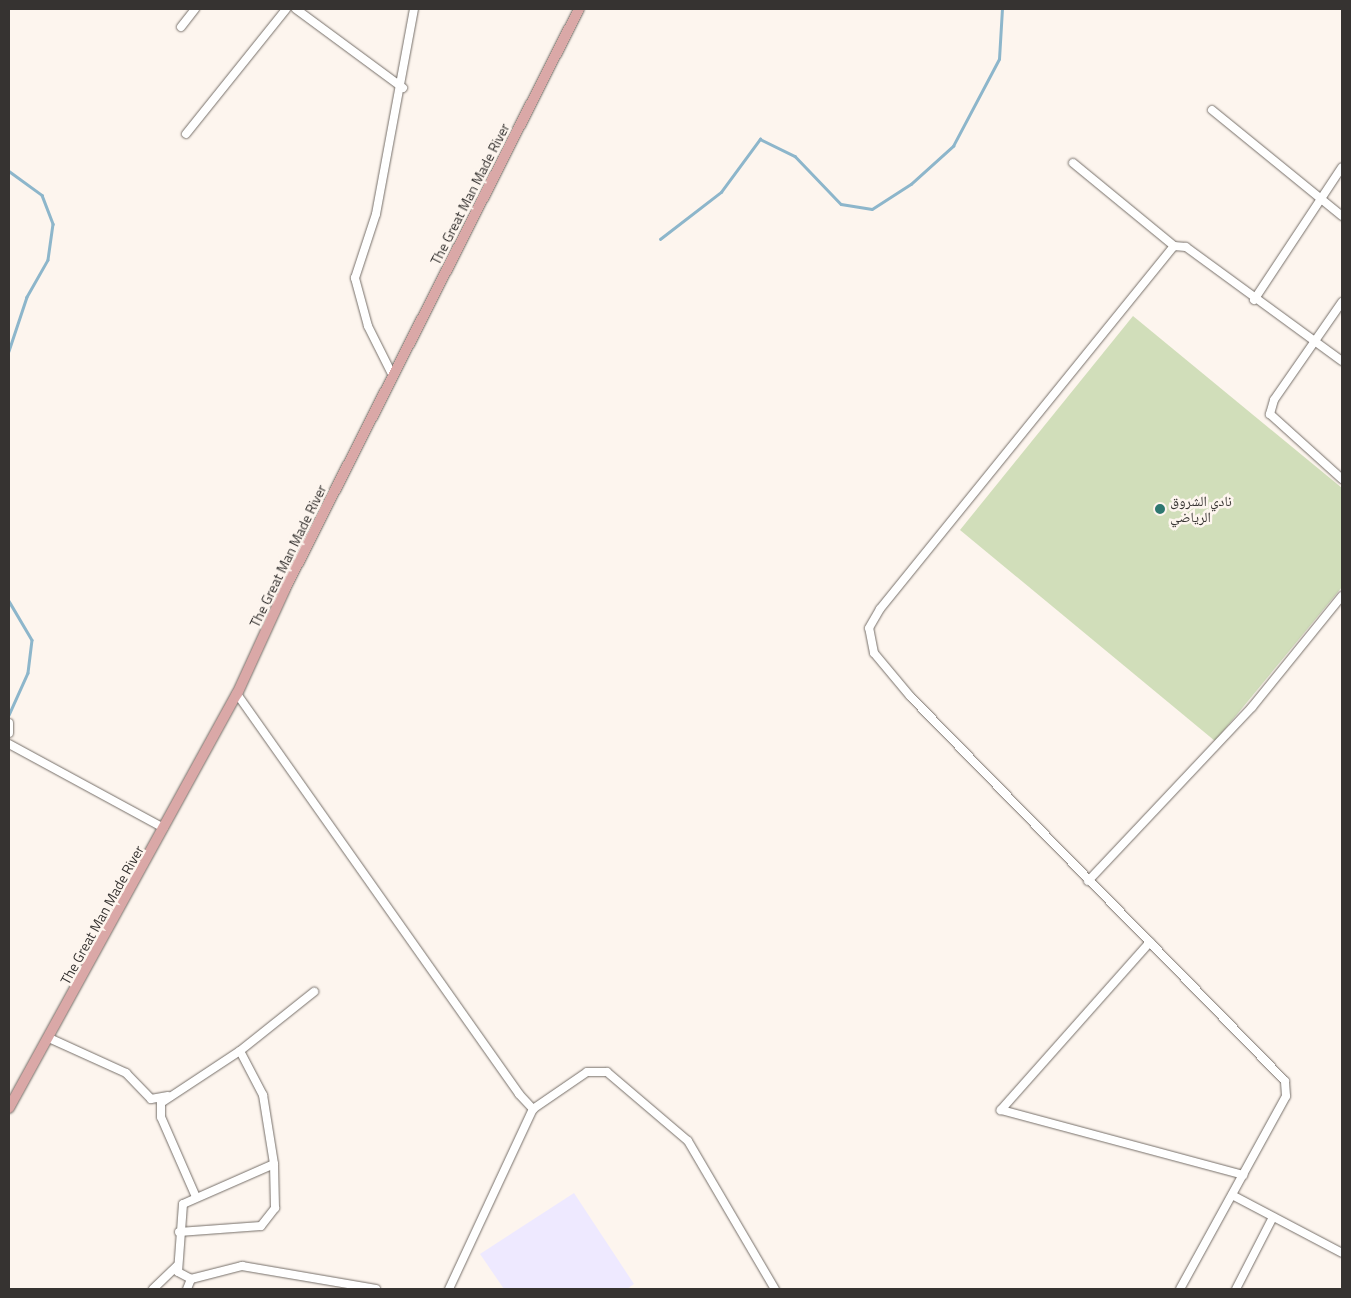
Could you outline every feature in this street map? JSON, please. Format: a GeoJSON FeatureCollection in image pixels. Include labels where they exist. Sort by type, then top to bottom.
{"type":"FeatureCollection","features":[{"type":"Feature","properties":{"kind":"main road","name":"The Great Man Made River"},"geometry":{"type":"LineString","coordinates":[[9,1108],[12,1096],[49,1038],[237,694],[393,376],[579,9]]}},
{"type":"Feature","properties":{"kind":"street"},"geometry":{"type":"LineString","coordinates":[[181,27],[195,9]]}},
{"type":"Feature","properties":{"kind":"street"},"geometry":{"type":"LineString","coordinates":[[186,134],[286,9]]}},
{"type":"Feature","properties":{"kind":"street"},"geometry":{"type":"LineString","coordinates":[[296,9],[402,88]]}},
{"type":"Feature","properties":{"kind":"street"},"geometry":{"type":"LineString","coordinates":[[393,376],[368,326],[355,278],[376,214],[402,88],[414,9]]}},
{"type":"Feature","properties":{"kind":"street"},"geometry":{"type":"LineString","coordinates":[[1212,110],[1342,216]]}},
{"type":"Feature","properties":{"kind":"street"},"geometry":{"type":"LineString","coordinates":[[1073,163],[1174,246],[1186,247],[1254,300],[1342,361]]}},
{"type":"Feature","properties":{"kind":"street"},"geometry":{"type":"LineString","coordinates":[[1254,300],[1342,167]]}},
{"type":"Feature","properties":{"kind":"street"},"geometry":{"type":"LineString","coordinates":[[1174,246],[880,609],[868,636],[874,653],[910,696],[1088,881],[1285,1081],[1286,1096],[1180,1289]]}},
{"type":"Feature","properties":{"kind":"street"},"geometry":{"type":"LineString","coordinates":[[1342,302],[1274,400],[1270,414],[1342,479]]}},
{"type":"Feature","properties":{"kind":"street"},"geometry":{"type":"LineString","coordinates":[[1088,881],[1252,707],[1342,596]]}},
{"type":"Feature","properties":{"kind":"street"},"geometry":{"type":"LineString","coordinates":[[237,694],[368,885],[533,1109]]}},
{"type":"Feature","properties":{"kind":"street"},"geometry":{"type":"LineString","coordinates":[[9,723],[9,733]]}},
{"type":"Feature","properties":{"kind":"street"},"geometry":{"type":"LineString","coordinates":[[9,744],[164,828]]}},
{"type":"Feature","properties":{"kind":"street"},"geometry":{"type":"LineString","coordinates":[[1150,942],[1000,1110],[1242,1175]]}},
{"type":"Feature","properties":{"kind":"street"},"geometry":{"type":"LineString","coordinates":[[196,1197],[159,1111],[161,1103],[240,1051],[314,992]]}},
{"type":"Feature","properties":{"kind":"street"},"geometry":{"type":"LineString","coordinates":[[49,1038],[126,1073],[151,1099],[170,1096]]}},
{"type":"Feature","properties":{"kind":"street"},"geometry":{"type":"LineString","coordinates":[[179,1232],[261,1226],[275,1208],[274,1164],[263,1095],[240,1051]]}},
{"type":"Feature","properties":{"kind":"street"},"geometry":{"type":"LineString","coordinates":[[449,1289],[533,1109],[581,1075],[607,1072],[688,1142],[775,1289]]}},
{"type":"Feature","properties":{"kind":"street"},"geometry":{"type":"LineString","coordinates":[[274,1164],[196,1197],[180,1210],[177,1266],[181,1275],[190,1278],[242,1266],[376,1289]]}},
{"type":"Feature","properties":{"kind":"street"},"geometry":{"type":"LineString","coordinates":[[1232,1195],[1342,1253]]}},
{"type":"Feature","properties":{"kind":"street"},"geometry":{"type":"LineString","coordinates":[[1236,1289],[1273,1217]]}},
{"type":"Feature","properties":{"kind":"street"},"geometry":{"type":"LineString","coordinates":[[153,1289],[177,1266]]}},
{"type":"Feature","properties":{"kind":"street"},"geometry":{"type":"LineString","coordinates":[[187,1289],[190,1278]]}},
{"type":"Feature","properties":{"kind":"shaded area"},"geometry":{"type":"Polygon","coordinates":[[[574,1193],[634,1284],[627,1289],[504,1289],[480,1254],[574,1193]]]}},
{"type":"Feature","properties":{"kind":"green space","name":"نادي الشروق الرياضي"},"geometry":{"type":"Polygon","coordinates":[[[1133,316],[1342,488],[1342,587],[1215,741],[960,530],[1133,316]]]}},
{"type":"Feature","properties":{"kind":"waterway"},"geometry":{"type":"LineString","coordinates":[[660,239],[721,192],[760,139],[795,156],[841,204],[872,209],[911,184],[953,146],[999,59],[1002,9]]}},
{"type":"Feature","properties":{"kind":"waterway"},"geometry":{"type":"LineString","coordinates":[[9,171],[42,195],[53,224],[48,260],[27,297],[9,351]]}},
{"type":"Feature","properties":{"kind":"waterway"},"geometry":{"type":"LineString","coordinates":[[9,601],[32,640],[28,673],[9,715]]}},
{"type":"Feature","properties":{"kind":"place","name":"نادي الشروق الرياضي"},"geometry":{"type":"Point","coordinates":[1160,509]}}]}
